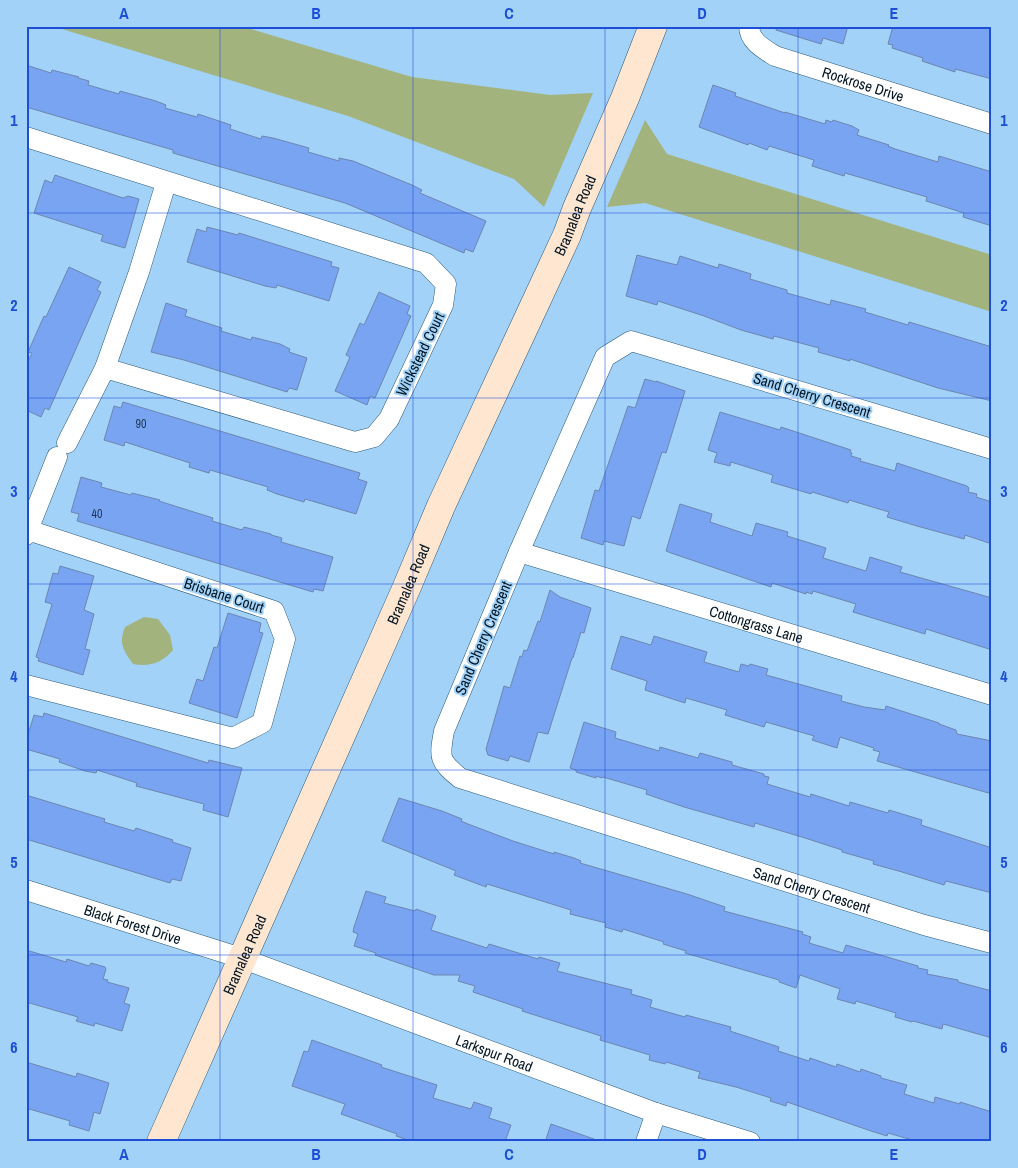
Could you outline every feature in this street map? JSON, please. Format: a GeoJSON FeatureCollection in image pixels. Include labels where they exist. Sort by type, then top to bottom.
{"type":"FeatureCollection","features":[{"type":"Feature","properties":{"kind":"main road","name":"Bramalea Road"},"geometry":{"type":"LineString","coordinates":[[161,1142],[441,506],[567,234],[625,98],[653,26]]}},
{"type":"Feature","properties":{"kind":"street","name":"Rockrose Drive"},"geometry":{"type":"LineString","coordinates":[[749,26],[749,31],[754,41],[774,56],[992,124]]}},
{"type":"Feature","properties":{"kind":"street","name":"Wickstead Court"},"geometry":{"type":"LineString","coordinates":[[26,138],[426,263],[446,284],[444,305],[388,419],[374,437],[356,442],[105,368]]}},
{"type":"Feature","properties":{"kind":"street"},"geometry":{"type":"LineString","coordinates":[[105,368],[139,272],[166,183]]}},
{"type":"Feature","properties":{"kind":"street","name":"Sand Cherry Crescent"},"geometry":{"type":"LineString","coordinates":[[992,449],[631,341],[604,358],[519,552],[444,732],[440,750],[444,765],[460,778],[924,925],[992,943]]}},
{"type":"Feature","properties":{"kind":"street","name":"Brisbane Court"},"geometry":{"type":"LineString","coordinates":[[26,685],[233,738],[262,723],[285,639],[274,611],[27,533],[62,450],[105,368]]}},
{"type":"Feature","properties":{"kind":"street","name":"Cottongrass Lane"},"geometry":{"type":"LineString","coordinates":[[519,552],[992,695]]}},
{"type":"Feature","properties":{"kind":"street","name":"Black Forest Drive"},"geometry":{"type":"LineString","coordinates":[[26,890],[241,958]]}},
{"type":"Feature","properties":{"kind":"street","name":"Larkspur Road"},"geometry":{"type":"LineString","coordinates":[[241,958],[656,1113],[750,1142]]}},
{"type":"Feature","properties":{"kind":"street"},"geometry":{"type":"LineString","coordinates":[[646,1142],[656,1113]]}},
{"type":"Feature","properties":{"kind":"green space"},"geometry":{"type":"Polygon","coordinates":[[[52,26],[241,26],[412,77],[550,95],[593,93],[544,207],[514,179],[348,116],[52,26]]]}},
{"type":"Feature","properties":{"kind":"green space"},"geometry":{"type":"Polygon","coordinates":[[[645,120],[667,154],[992,255],[992,312],[645,203],[607,207],[645,120]]]}},
{"type":"Feature","properties":{"kind":"green space"},"geometry":{"type":"Polygon","coordinates":[[[144,617],[158,619],[170,635],[173,650],[155,663],[145,665],[133,664],[123,647],[123,633],[125,627],[144,617]]]}},
{"type":"Feature","properties":{"kind":"building"},"geometry":{"type":"Polygon","coordinates":[[[777,26],[848,26],[843,44],[823,38],[821,44],[776,30],[777,26]]]}},
{"type":"Feature","properties":{"kind":"building"},"geometry":{"type":"Polygon","coordinates":[[[893,26],[984,26],[992,28],[992,79],[955,69],[955,72],[922,61],[923,58],[892,48],[893,45],[888,44],[893,26]]]}},
{"type":"Feature","properties":{"kind":"building"},"geometry":{"type":"Polygon","coordinates":[[[26,65],[51,73],[52,70],[79,77],[89,81],[88,85],[119,94],[120,91],[156,101],[166,105],[165,108],[197,117],[198,114],[231,125],[230,129],[261,139],[262,136],[273,138],[309,148],[308,152],[339,161],[339,158],[353,161],[412,185],[422,190],[420,193],[486,221],[473,252],[465,249],[464,253],[345,203],[173,153],[173,150],[26,107],[26,65]]]}},
{"type":"Feature","properties":{"kind":"building"},"geometry":{"type":"Polygon","coordinates":[[[713,85],[736,93],[735,96],[785,113],[825,124],[826,120],[832,122],[833,120],[852,126],[859,130],[857,135],[889,145],[895,149],[938,162],[939,156],[992,172],[992,226],[963,217],[964,213],[926,201],[927,197],[845,173],[844,176],[812,166],[814,160],[769,146],[767,150],[749,143],[748,145],[699,127],[713,85]]]}},
{"type":"Feature","properties":{"kind":"building"},"geometry":{"type":"Polygon","coordinates":[[[55,175],[123,198],[128,196],[139,199],[125,248],[101,241],[103,235],[34,213],[45,180],[52,183],[55,175]]]}},
{"type":"Feature","properties":{"kind":"building"},"geometry":{"type":"Polygon","coordinates":[[[207,227],[238,235],[239,233],[332,262],[331,266],[339,268],[329,301],[277,285],[276,288],[265,286],[187,262],[197,229],[206,232],[207,227]]]}},
{"type":"Feature","properties":{"kind":"building"},"geometry":{"type":"Polygon","coordinates":[[[637,255],[677,265],[680,256],[718,268],[719,264],[751,274],[750,279],[787,290],[787,293],[830,305],[831,300],[866,309],[865,312],[908,325],[909,322],[992,347],[992,401],[938,388],[850,359],[850,361],[818,352],[819,348],[774,336],[773,339],[741,330],[658,301],[657,305],[626,296],[637,255]]]}},
{"type":"Feature","properties":{"kind":"building"},"geometry":{"type":"Polygon","coordinates":[[[69,267],[101,282],[97,290],[101,292],[49,410],[45,408],[41,417],[26,410],[26,365],[32,353],[28,352],[69,267]]]}},
{"type":"Feature","properties":{"kind":"building"},"geometry":{"type":"Polygon","coordinates":[[[379,292],[410,306],[407,314],[411,316],[375,398],[370,396],[367,405],[335,391],[350,357],[346,355],[360,323],[364,325],[379,292]]]}},
{"type":"Feature","properties":{"kind":"building"},"geometry":{"type":"Polygon","coordinates":[[[166,303],[187,310],[185,316],[222,328],[221,331],[251,340],[252,337],[280,344],[290,349],[289,352],[307,358],[297,390],[289,388],[287,392],[184,360],[151,352],[166,303]]]}},
{"type":"Feature","properties":{"kind":"building"},"geometry":{"type":"Polygon","coordinates":[[[645,379],[685,391],[666,453],[662,452],[640,519],[632,516],[624,546],[604,541],[603,545],[581,538],[595,490],[599,491],[628,406],[635,408],[645,379]]]}},
{"type":"Feature","properties":{"kind":"building"},"geometry":{"type":"Polygon","coordinates":[[[123,402],[360,473],[358,479],[367,482],[356,514],[305,499],[304,502],[277,494],[267,490],[268,487],[210,470],[209,473],[189,467],[190,463],[125,442],[124,446],[104,440],[114,406],[121,408],[123,402]]]}},
{"type":"Feature","properties":{"kind":"building"},"geometry":{"type":"Polygon","coordinates":[[[720,412],[780,430],[781,427],[851,450],[851,456],[861,459],[860,461],[895,471],[897,463],[967,486],[969,488],[968,492],[977,494],[976,497],[992,502],[992,544],[965,535],[964,539],[887,517],[889,512],[849,500],[848,503],[771,482],[773,475],[731,462],[730,466],[714,462],[717,453],[708,450],[720,412]]]}},
{"type":"Feature","properties":{"kind":"building"},"geometry":{"type":"Polygon","coordinates":[[[81,477],[102,483],[101,487],[160,500],[213,518],[212,521],[242,530],[244,527],[271,534],[282,538],[281,542],[333,557],[323,591],[314,589],[313,592],[77,521],[79,514],[71,512],[81,477]]]}},
{"type":"Feature","properties":{"kind":"building"},"geometry":{"type":"Polygon","coordinates":[[[680,504],[712,514],[710,522],[752,536],[756,523],[788,532],[787,536],[826,548],[823,558],[866,571],[870,557],[902,567],[900,572],[992,598],[992,650],[926,629],[925,634],[853,612],[856,604],[813,591],[812,594],[806,592],[806,594],[772,583],[771,587],[666,551],[680,504]]]}},
{"type":"Feature","properties":{"kind":"building"},"geometry":{"type":"Polygon","coordinates":[[[60,566],[94,576],[84,610],[94,614],[85,649],[90,650],[83,675],[38,661],[39,658],[36,657],[52,604],[45,602],[53,573],[58,574],[60,566]]]}},
{"type":"Feature","properties":{"kind":"building"},"geometry":{"type":"Polygon","coordinates":[[[550,590],[560,597],[591,608],[584,633],[581,632],[572,658],[548,734],[538,732],[529,762],[510,756],[508,761],[488,755],[486,749],[504,686],[510,688],[520,656],[522,657],[524,650],[527,651],[538,621],[540,622],[550,590]]]}},
{"type":"Feature","properties":{"kind":"building"},"geometry":{"type":"Polygon","coordinates":[[[228,613],[261,623],[259,632],[263,633],[237,718],[189,703],[197,679],[203,681],[214,647],[217,648],[228,613]]]}},
{"type":"Feature","properties":{"kind":"building"},"geometry":{"type":"Polygon","coordinates":[[[621,636],[651,645],[654,636],[707,652],[704,662],[739,672],[741,664],[749,666],[750,664],[768,669],[766,675],[842,696],[841,701],[885,710],[886,706],[939,723],[956,730],[957,734],[992,741],[992,794],[877,761],[880,752],[873,750],[874,748],[840,737],[837,748],[812,740],[814,736],[766,722],[764,727],[725,715],[727,710],[686,698],[685,703],[645,690],[647,681],[611,669],[621,636]]]}},
{"type":"Feature","properties":{"kind":"building"},"geometry":{"type":"Polygon","coordinates":[[[44,713],[208,763],[209,760],[242,768],[228,817],[203,810],[204,804],[136,786],[137,783],[97,770],[96,773],[85,771],[59,762],[60,759],[26,749],[26,741],[34,715],[43,717],[44,713]]]}},
{"type":"Feature","properties":{"kind":"building"},"geometry":{"type":"Polygon","coordinates":[[[584,722],[616,732],[615,738],[659,751],[660,747],[698,758],[700,753],[732,762],[732,765],[769,777],[767,784],[810,797],[811,794],[849,806],[850,802],[888,813],[889,810],[922,820],[921,825],[992,848],[992,893],[946,881],[944,885],[873,864],[874,861],[842,852],[842,850],[805,838],[755,823],[754,827],[684,807],[646,794],[647,790],[603,777],[596,776],[596,778],[576,772],[576,770],[570,768],[584,722]]]}},
{"type":"Feature","properties":{"kind":"building"},"geometry":{"type":"Polygon","coordinates":[[[26,795],[105,819],[104,822],[134,831],[136,828],[191,848],[181,881],[172,879],[170,883],[26,839],[26,795]]]}},
{"type":"Feature","properties":{"kind":"building"},"geometry":{"type":"Polygon","coordinates":[[[399,798],[442,811],[462,819],[461,821],[468,824],[513,841],[554,854],[554,852],[574,858],[581,861],[580,863],[725,907],[724,911],[803,932],[802,934],[811,937],[809,943],[843,953],[846,945],[918,966],[918,968],[928,970],[927,974],[958,980],[958,982],[992,991],[992,1038],[943,1024],[942,1029],[912,1022],[895,1017],[896,1013],[856,1001],[855,1004],[837,999],[840,989],[800,975],[796,988],[779,982],[779,980],[685,953],[686,951],[663,944],[664,942],[623,929],[622,932],[605,927],[606,923],[570,914],[571,910],[487,884],[486,887],[454,875],[456,871],[382,841],[399,798]]]}},
{"type":"Feature","properties":{"kind":"building"},"geometry":{"type":"Polygon","coordinates":[[[366,891],[386,897],[384,903],[415,911],[416,909],[436,916],[431,930],[487,948],[489,944],[538,959],[539,957],[560,963],[557,971],[632,990],[631,994],[652,1000],[650,1007],[731,1027],[730,1031],[779,1047],[778,1051],[809,1061],[810,1058],[836,1067],[837,1064],[860,1072],[861,1069],[881,1076],[881,1078],[907,1085],[904,1094],[934,1103],[935,1097],[960,1104],[960,1102],[992,1112],[992,1142],[919,1142],[888,1133],[887,1136],[787,1102],[786,1106],[770,1101],[771,1098],[698,1078],[700,1072],[666,1062],[665,1064],[649,1060],[650,1055],[600,1040],[601,1036],[522,1011],[523,1009],[473,992],[475,986],[458,981],[460,975],[434,975],[375,955],[376,953],[354,946],[358,934],[353,932],[354,927],[366,891]]]}},
{"type":"Feature","properties":{"kind":"building"},"geometry":{"type":"Polygon","coordinates":[[[26,950],[66,962],[67,959],[89,966],[91,963],[105,967],[103,979],[108,980],[107,982],[129,988],[124,1003],[130,1005],[122,1031],[95,1023],[94,1026],[76,1021],[78,1017],[26,1002],[26,950]]]}},
{"type":"Feature","properties":{"kind":"building"},"geometry":{"type":"Polygon","coordinates":[[[312,1040],[382,1065],[381,1067],[437,1085],[433,1098],[471,1109],[474,1102],[492,1108],[489,1118],[511,1125],[505,1142],[414,1142],[341,1114],[345,1104],[292,1086],[304,1051],[308,1052],[312,1040]]]}},
{"type":"Feature","properties":{"kind":"building"},"geometry":{"type":"Polygon","coordinates":[[[26,1062],[76,1077],[77,1073],[109,1083],[100,1114],[94,1112],[89,1131],[69,1125],[70,1121],[26,1108],[26,1062]]]}},
{"type":"Feature","properties":{"kind":"building"},"geometry":{"type":"Polygon","coordinates":[[[551,1124],[594,1139],[594,1142],[545,1142],[551,1124]]]}}]}
